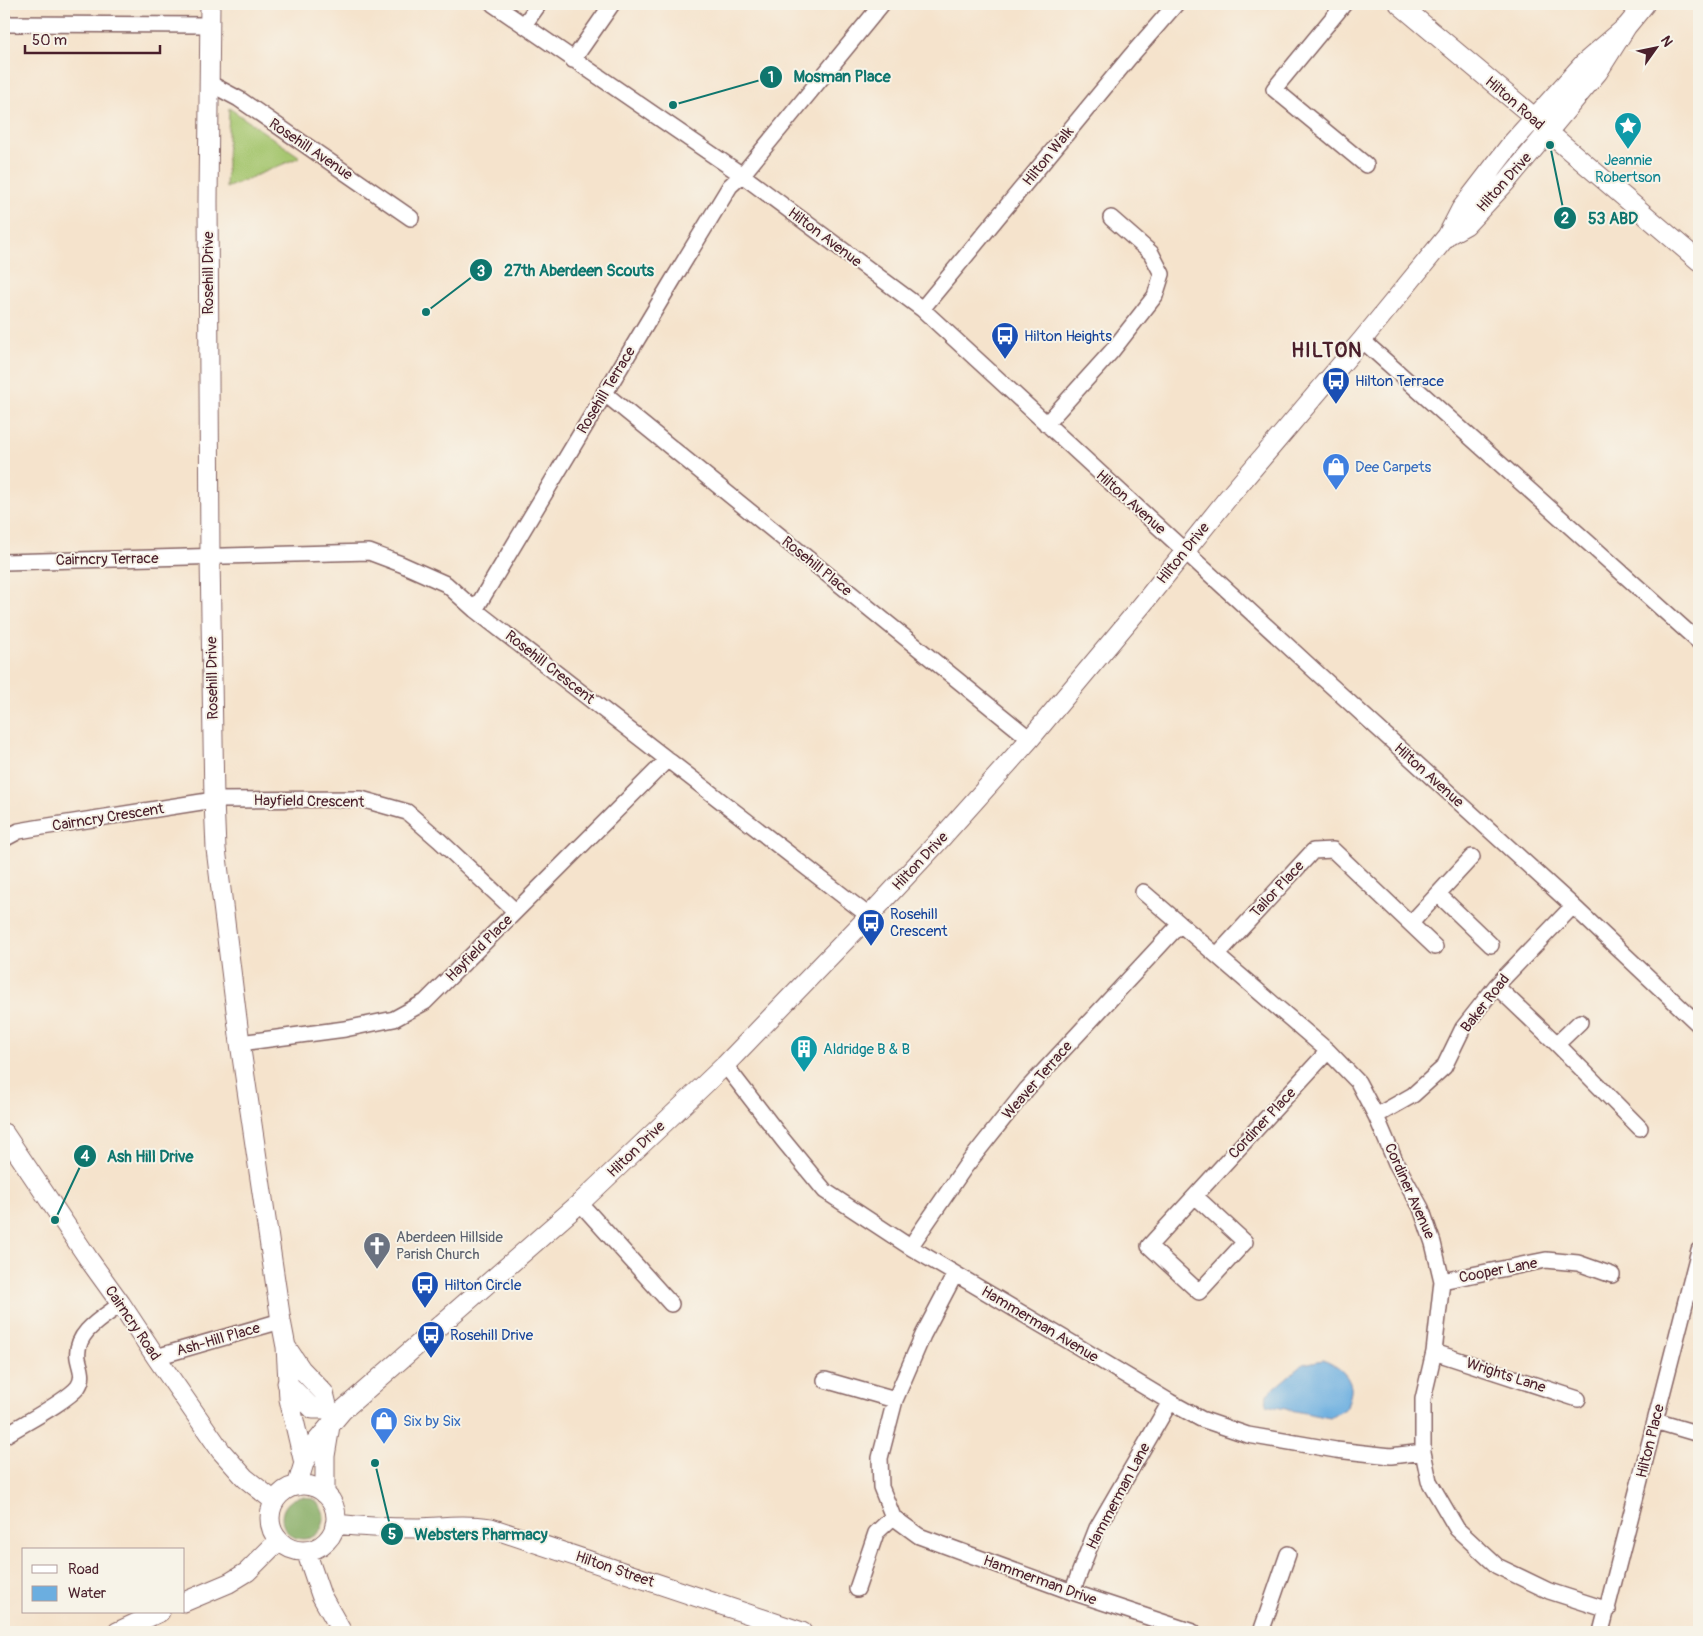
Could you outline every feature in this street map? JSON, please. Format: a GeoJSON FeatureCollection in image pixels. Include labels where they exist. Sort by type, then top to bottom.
{"type":"FeatureCollection","features":[{"type":"Feature","properties":{"kind":"street","name":"Rosehill Drive"},"geometry":{"type":"LineString","coordinates":[[210,4],[208,210],[210,556],[216,849],[240,1043],[286,1347],[289,1398],[304,1463]]}},
{"type":"Feature","properties":{"kind":"street","name":"Hilton Avenue"},"geometry":{"type":"LineString","coordinates":[[493,4],[742,175],[922,309],[1573,906],[1699,1025]]}},
{"type":"Feature","properties":{"kind":"street"},"geometry":{"type":"LineString","coordinates":[[524,25],[539,4]]}},
{"type":"Feature","properties":{"kind":"street"},"geometry":{"type":"LineString","coordinates":[[573,60],[612,4]]}},
{"type":"Feature","properties":{"kind":"street","name":"Rosehill Terrace"},"geometry":{"type":"LineString","coordinates":[[475,610],[730,186],[742,175],[882,4]]}},
{"type":"Feature","properties":{"kind":"street","name":"Hilton Walk"},"geometry":{"type":"LineString","coordinates":[[922,309],[1122,66],[1176,4]]}},
{"type":"Feature","properties":{"kind":"street"},"geometry":{"type":"LineString","coordinates":[[1344,4],[1274,90],[1366,165]]}},
{"type":"Feature","properties":{"kind":"street","name":"Hilton Road"},"geometry":{"type":"LineString","coordinates":[[1399,4],[1699,261]]}},
{"type":"Feature","properties":{"kind":"street","name":"Hilton Drive"},"geometry":{"type":"LineString","coordinates":[[297,1486],[311,1448],[332,1417],[343,1410],[580,1204],[725,1065],[936,844],[1030,739],[1142,605],[1184,550],[1362,340],[1447,236],[1461,209],[1477,186],[1511,144],[1542,125],[1583,64],[1627,26],[1645,4]]}},
{"type":"Feature","properties":{"kind":"street"},"geometry":{"type":"LineString","coordinates":[[4,24],[209,25]]}},
{"type":"Feature","properties":{"kind":"street","name":"Rosehill Avenue"},"geometry":{"type":"LineString","coordinates":[[209,83],[239,99],[411,218]]}},
{"type":"Feature","properties":{"kind":"street"},"geometry":{"type":"LineString","coordinates":[[1046,424],[1112,352],[1155,296],[1162,274],[1151,253],[1110,218]]}},
{"type":"Feature","properties":{"kind":"street"},"geometry":{"type":"LineString","coordinates":[[1362,340],[1699,642]]}},
{"type":"Feature","properties":{"kind":"street","name":"Rosehill Place"},"geometry":{"type":"LineString","coordinates":[[604,393],[1030,739]]}},
{"type":"Feature","properties":{"kind":"street","name":"Rosehill Crescent"},"geometry":{"type":"LineString","coordinates":[[210,556],[369,552],[402,564],[446,584],[475,610],[869,916]]}},
{"type":"Feature","properties":{"kind":"street","name":"Cairncry Terrace"},"geometry":{"type":"LineString","coordinates":[[4,562],[210,556]]}},
{"type":"Feature","properties":{"kind":"street","name":"Hayfield Place"},"geometry":{"type":"LineString","coordinates":[[240,1043],[394,1019],[425,1002],[668,759]]}},
{"type":"Feature","properties":{"kind":"street","name":"Cairncry Crescent"},"geometry":{"type":"LineString","coordinates":[[4,839],[19,831],[214,800]]}},
{"type":"Feature","properties":{"kind":"street","name":"Hayfield Crescent"},"geometry":{"type":"LineString","coordinates":[[214,800],[361,800],[406,812],[440,840],[515,911]]}},
{"type":"Feature","properties":{"kind":"street","name":"Tailor Place"},"geometry":{"type":"LineString","coordinates":[[1217,955],[1313,851],[1333,850],[1435,947]]}},
{"type":"Feature","properties":{"kind":"street"},"geometry":{"type":"LineString","coordinates":[[1411,923],[1472,857]]}},
{"type":"Feature","properties":{"kind":"street","name":"Cordiner Avenue"},"geometry":{"type":"LineString","coordinates":[[1143,892],[1328,1051],[1358,1082],[1376,1116],[1396,1163],[1421,1208],[1433,1243],[1442,1281],[1434,1352],[1423,1399],[1423,1452],[1429,1481],[1457,1529],[1497,1566],[1549,1591],[1608,1610]]}},
{"type":"Feature","properties":{"kind":"street"},"geometry":{"type":"LineString","coordinates":[[1438,894],[1491,945]]}},
{"type":"Feature","properties":{"kind":"street","name":"Baker Road"},"geometry":{"type":"LineString","coordinates":[[1376,1116],[1413,1095],[1444,1067],[1463,1028],[1496,986],[1573,906]]}},
{"type":"Feature","properties":{"kind":"street","name":"Weaver Terrace"},"geometry":{"type":"LineString","coordinates":[[910,1247],[965,1167],[1026,1089],[1180,924]]}},
{"type":"Feature","properties":{"kind":"street"},"geometry":{"type":"LineString","coordinates":[[1496,986],[1557,1044],[1640,1128]]}},
{"type":"Feature","properties":{"kind":"street"},"geometry":{"type":"LineString","coordinates":[[1557,1044],[1580,1022]]}},
{"type":"Feature","properties":{"kind":"street","name":"Cordiner Place"},"geometry":{"type":"LineString","coordinates":[[1195,1196],[1245,1242],[1199,1292],[1149,1246],[1328,1051]]}},
{"type":"Feature","properties":{"kind":"street","name":"Hammerman Avenue"},"geometry":{"type":"LineString","coordinates":[[725,1065],[825,1191],[910,1247],[1170,1402],[1201,1419],[1248,1435],[1336,1450],[1391,1456],[1423,1452]]}},
{"type":"Feature","properties":{"kind":"street","name":"Cairncry Road"},"geometry":{"type":"LineString","coordinates":[[4,1133],[221,1451],[245,1478],[274,1501]]}},
{"type":"Feature","properties":{"kind":"street"},"geometry":{"type":"LineString","coordinates":[[580,1204],[671,1304]]}},
{"type":"Feature","properties":{"kind":"street","name":"Hilton Place"},"geometry":{"type":"LineString","coordinates":[[1601,1632],[1699,1250]]}},
{"type":"Feature","properties":{"kind":"street","name":"Cooper Lane"},"geometry":{"type":"LineString","coordinates":[[1442,1281],[1546,1260],[1578,1263],[1612,1275]]}},
{"type":"Feature","properties":{"kind":"street"},"geometry":{"type":"LineString","coordinates":[[857,1589],[876,1533],[893,1518],[881,1487],[880,1458],[895,1400],[923,1335],[955,1274]]}},
{"type":"Feature","properties":{"kind":"street"},"geometry":{"type":"LineString","coordinates":[[4,1436],[72,1393],[82,1377],[78,1358],[80,1340],[92,1326],[121,1304]]}},
{"type":"Feature","properties":{"kind":"street","name":"Ash-Hill Place"},"geometry":{"type":"LineString","coordinates":[[156,1357],[281,1321]]}},
{"type":"Feature","properties":{"kind":"street","name":"Rosehill Drive"},"geometry":{"type":"LineString","coordinates":[[286,1347],[301,1369],[324,1393],[332,1417]]}},
{"type":"Feature","properties":{"kind":"street","name":"Wrights Lane"},"geometry":{"type":"LineString","coordinates":[[1434,1352],[1578,1399]]}},
{"type":"Feature","properties":{"kind":"street"},"geometry":{"type":"LineString","coordinates":[[825,1380],[895,1400]]}},
{"type":"Feature","properties":{"kind":"street"},"geometry":{"type":"LineString","coordinates":[[288,1383],[313,1409],[332,1417],[326,1456],[325,1494]]}},
{"type":"Feature","properties":{"kind":"street","name":"Hammerman Lane"},"geometry":{"type":"LineString","coordinates":[[1072,1592],[1097,1528],[1170,1402]]}},
{"type":"Feature","properties":{"kind":"street"},"geometry":{"type":"LineString","coordinates":[[1655,1421],[1699,1434]]}},
{"type":"Feature","properties":{"kind":"street"},"geometry":{"type":"LineString","coordinates":[[297,1486],[312,1486],[325,1494],[334,1508],[335,1524],[330,1537],[325,1543],[313,1550],[296,1551],[286,1547],[278,1541],[270,1522],[270,1511],[274,1501],[288,1488],[297,1486]]}},
{"type":"Feature","properties":{"kind":"street","name":"Hammerman Drive"},"geometry":{"type":"LineString","coordinates":[[893,1518],[919,1536],[1072,1592],[1193,1632]]}},
{"type":"Feature","properties":{"kind":"street","name":"Hilton Street"},"geometry":{"type":"LineString","coordinates":[[335,1524],[366,1527],[418,1528],[473,1525],[491,1528],[802,1632]]}},
{"type":"Feature","properties":{"kind":"street"},"geometry":{"type":"LineString","coordinates":[[185,1602],[229,1583],[247,1572],[278,1541]]}},
{"type":"Feature","properties":{"kind":"street"},"geometry":{"type":"LineString","coordinates":[[306,1551],[321,1595],[342,1632]]}},
{"type":"Feature","properties":{"kind":"street"},"geometry":{"type":"LineString","coordinates":[[1261,1632],[1288,1554]]}},
{"type":"Feature","properties":{"kind":"street"},"geometry":{"type":"LineString","coordinates":[[117,1632],[156,1614]]}},
{"type":"Feature","properties":{"kind":"green space"},"geometry":{"type":"Polygon","coordinates":[[[229,108],[300,157],[226,188],[229,108]]]}},
{"type":"Feature","properties":{"kind":"green space"},"geometry":{"type":"Polygon","coordinates":[[[303,1497],[318,1503],[324,1518],[318,1533],[303,1539],[288,1533],[282,1518],[288,1503],[303,1497]]]}},
{"type":"Feature","properties":{"kind":"water"},"geometry":{"type":"Polygon","coordinates":[[[1323,1360],[1332,1364],[1347,1377],[1351,1392],[1347,1407],[1330,1418],[1266,1405],[1267,1394],[1303,1364],[1323,1360]]]}},
{"type":"Feature","properties":{"kind":"place","name":"Mosman Place"},"geometry":{"type":"Point","coordinates":[673,105]}},
{"type":"Feature","properties":{"kind":"place","name":"53 ABD"},"geometry":{"type":"Point","coordinates":[1550,145]}},
{"type":"Feature","properties":{"kind":"place","name":"Jeannie Robertson"},"geometry":{"type":"Point","coordinates":[1628,150]}},
{"type":"Feature","properties":{"kind":"place","name":"27th Aberdeen Scouts"},"geometry":{"type":"Point","coordinates":[426,312]}},
{"type":"Feature","properties":{"kind":"place","name":"Hilton Heights"},"geometry":{"type":"Point","coordinates":[1005,360]}},
{"type":"Feature","properties":{"kind":"place","name":"Hilton Terrace"},"geometry":{"type":"Point","coordinates":[1336,405]}},
{"type":"Feature","properties":{"kind":"place","name":"Dee Carpets"},"geometry":{"type":"Point","coordinates":[1336,491]}},
{"type":"Feature","properties":{"kind":"place","name":"Rosehill Crescent"},"geometry":{"type":"Point","coordinates":[871,947]}},
{"type":"Feature","properties":{"kind":"place","name":"Aldridge B & B"},"geometry":{"type":"Point","coordinates":[804,1073]}},
{"type":"Feature","properties":{"kind":"place","name":"Ash Hill Drive"},"geometry":{"type":"Point","coordinates":[55,1220]}},
{"type":"Feature","properties":{"kind":"place","name":"Aberdeen Hillside Parish Church"},"geometry":{"type":"Point","coordinates":[377,1270]}},
{"type":"Feature","properties":{"kind":"place","name":"Hilton Circle"},"geometry":{"type":"Point","coordinates":[425,1309]}},
{"type":"Feature","properties":{"kind":"place","name":"Rosehill Drive"},"geometry":{"type":"Point","coordinates":[431,1359]}},
{"type":"Feature","properties":{"kind":"place","name":"Six by Six"},"geometry":{"type":"Point","coordinates":[384,1445]}},
{"type":"Feature","properties":{"kind":"place","name":"Websters Pharmacy"},"geometry":{"type":"Point","coordinates":[375,1463]}},
{"type":"Feature","properties":{"kind":"district","name":"HILTON"},"geometry":{"type":"Point","coordinates":[1327,350]}}]}
